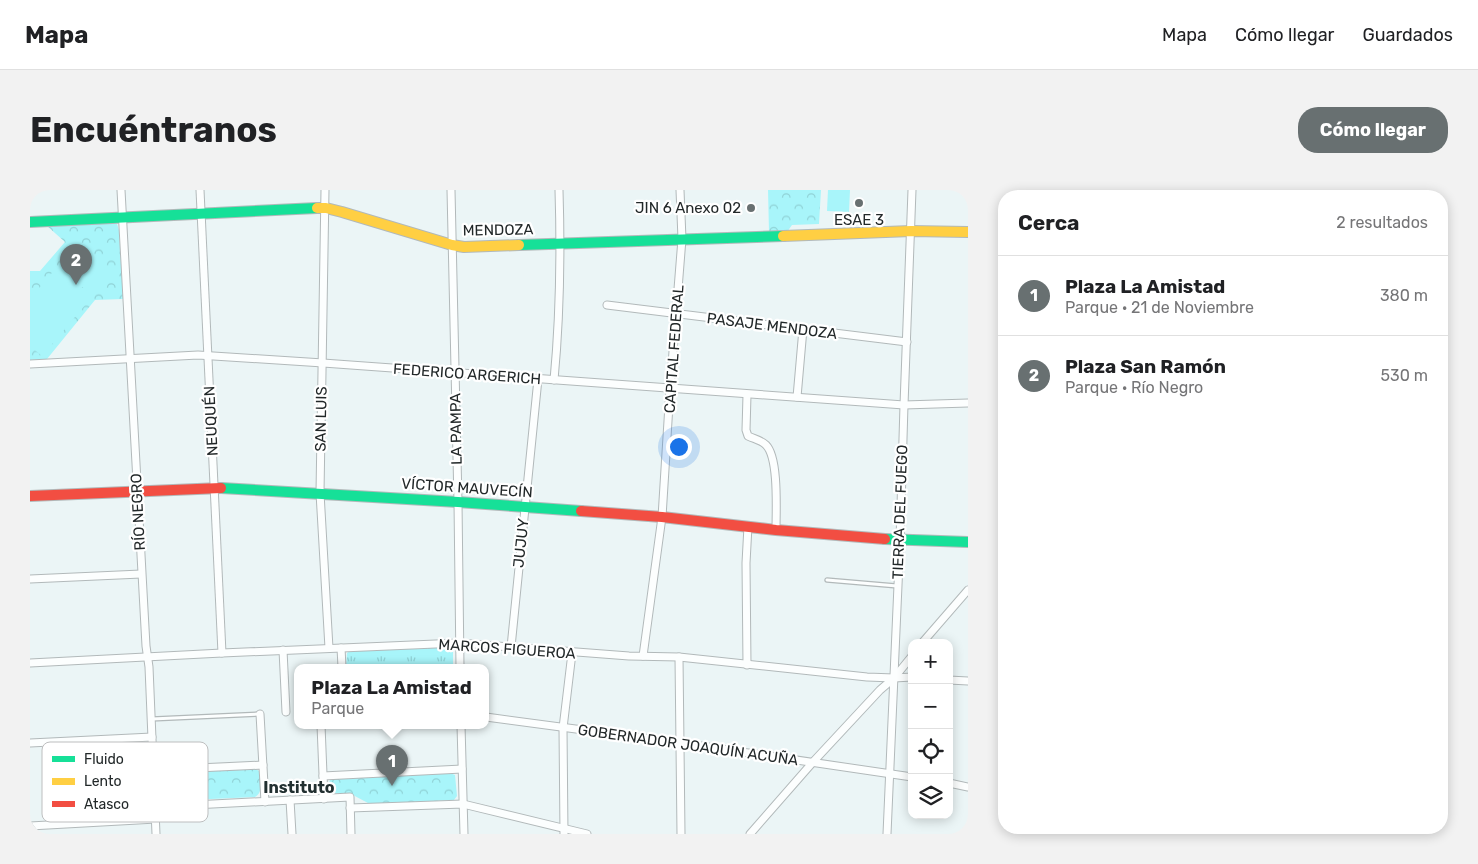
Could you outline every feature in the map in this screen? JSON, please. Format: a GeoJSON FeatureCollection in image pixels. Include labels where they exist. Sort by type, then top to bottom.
{"type":"FeatureCollection","features":[{"type":"Feature","properties":{"kind":"street","name":"RÍO NEGRO"},"geometry":{"type":"LineString","coordinates":[[121,190],[136,491],[152,742]]}},
{"type":"Feature","properties":{"kind":"street","name":"NEUQUÉN"},"geometry":{"type":"LineString","coordinates":[[200,190],[222,653]]}},
{"type":"Feature","properties":{"kind":"street","name":"SAN LUIS"},"geometry":{"type":"LineString","coordinates":[[325,190],[320,493],[329,648]]}},
{"type":"Feature","properties":{"kind":"street","name":"LA PAMPA"},"geometry":{"type":"LineString","coordinates":[[451,190],[460,664]]}},
{"type":"Feature","properties":{"kind":"street"},"geometry":{"type":"LineString","coordinates":[[554,380],[558,339],[561,244],[559,190]]}},
{"type":"Feature","properties":{"kind":"street","name":"CAPITAL FEDERAL"},"geometry":{"type":"LineString","coordinates":[[643,656],[662,518],[682,239],[680,190]]}},
{"type":"Feature","properties":{"kind":"street","name":"TIERRA DEL FUEGO"},"geometry":{"type":"LineString","coordinates":[[887,834],[900,540],[912,190]]}},
{"type":"Feature","properties":{"kind":"street","name":"MENDOZA"},"geometry":{"type":"LineString","coordinates":[[30,222],[326,208],[464,247],[911,231],[968,232]]}},
{"type":"Feature","properties":{"kind":"street","name":"PASAJE MENDOZA"},"geometry":{"type":"LineString","coordinates":[[607,305],[907,342]]}},
{"type":"Feature","properties":{"kind":"street"},"geometry":{"type":"LineString","coordinates":[[797,397],[803,330]]}},
{"type":"Feature","properties":{"kind":"street","name":"FEDERICO ARGERICH"},"geometry":{"type":"LineString","coordinates":[[30,364],[198,355],[904,405],[968,403]]}},
{"type":"Feature","properties":{"kind":"street","name":"JUJUY"},"geometry":{"type":"LineString","coordinates":[[510,647],[538,379]]}},
{"type":"Feature","properties":{"kind":"street"},"geometry":{"type":"LineString","coordinates":[[747,395],[746,430],[748,436],[767,446],[776,477],[776,530]]}},
{"type":"Feature","properties":{"kind":"street","name":"VÍCTOR MAUVECÍN"},"geometry":{"type":"LineString","coordinates":[[30,496],[215,488],[320,493],[662,518],[900,540],[968,542]]}},
{"type":"Feature","properties":{"kind":"street"},"geometry":{"type":"LineString","coordinates":[[747,665],[746,563],[748,526]]}},
{"type":"Feature","properties":{"kind":"street"},"geometry":{"type":"LineString","coordinates":[[30,579],[141,574]]}},
{"type":"Feature","properties":{"kind":"street"},"geometry":{"type":"LineString","coordinates":[[925,639],[968,590]]}},
{"type":"Feature","properties":{"kind":"street","name":"MARCOS FIGUEROA"},"geometry":{"type":"LineString","coordinates":[[30,663],[459,643],[572,653],[680,657],[867,677],[908,677]]}},
{"type":"Feature","properties":{"kind":"street"},"geometry":{"type":"LineString","coordinates":[[341,648],[342,664]]}},
{"type":"Feature","properties":{"kind":"street"},"geometry":{"type":"LineString","coordinates":[[283,650],[286,712]]}},
{"type":"Feature","properties":{"kind":"street"},"geometry":{"type":"LineString","coordinates":[[564,832],[563,728],[572,653]]}},
{"type":"Feature","properties":{"kind":"street"},"geometry":{"type":"LineString","coordinates":[[680,657],[682,834]]}},
{"type":"Feature","properties":{"kind":"street"},"geometry":{"type":"LineString","coordinates":[[750,834],[813,762],[880,690],[894,678],[908,661]]}},
{"type":"Feature","properties":{"kind":"street"},"geometry":{"type":"LineString","coordinates":[[953,680],[968,682]]}},
{"type":"Feature","properties":{"kind":"street"},"geometry":{"type":"LineString","coordinates":[[260,714],[265,802]]}},
{"type":"Feature","properties":{"kind":"street","name":"GOBERNADOR JOAQUÍN ACUÑA"},"geometry":{"type":"LineString","coordinates":[[489,717],[908,776]]}},
{"type":"Feature","properties":{"kind":"street"},"geometry":{"type":"LineString","coordinates":[[321,729],[324,799]]}},
{"type":"Feature","properties":{"kind":"street"},"geometry":{"type":"LineString","coordinates":[[461,729],[464,834]]}},
{"type":"Feature","properties":{"kind":"street"},"geometry":{"type":"LineString","coordinates":[[50,742],[152,737]]}},
{"type":"Feature","properties":{"kind":"street"},"geometry":{"type":"LineString","coordinates":[[208,768],[263,765]]}},
{"type":"Feature","properties":{"kind":"street"},"geometry":{"type":"LineString","coordinates":[[323,776],[462,769]]}},
{"type":"Feature","properties":{"kind":"street"},"geometry":{"type":"LineString","coordinates":[[953,784],[968,787]]}},
{"type":"Feature","properties":{"kind":"street"},"geometry":{"type":"LineString","coordinates":[[208,805],[350,797],[351,834]]}},
{"type":"Feature","properties":{"kind":"street"},"geometry":{"type":"LineString","coordinates":[[290,800],[292,834]]}},
{"type":"Feature","properties":{"kind":"street"},"geometry":{"type":"LineString","coordinates":[[350,808],[463,804],[564,832],[587,834]]}},
{"type":"Feature","properties":{"kind":"street"},"geometry":{"type":"LineString","coordinates":[[30,826],[102,822]]}},
{"type":"Feature","properties":{"kind":"lane"},"geometry":{"type":"LineString","coordinates":[[827,580],[898,586]]}},
{"type":"Feature","properties":{"kind":"lane"},"geometry":{"type":"LineString","coordinates":[[152,719],[260,714]]}},
{"type":"Feature","properties":{"kind":"green space"},"geometry":{"type":"Polygon","coordinates":[[[768,190],[821,190],[819,224],[792,225],[787,232],[769,232],[768,190]]]}},
{"type":"Feature","properties":{"kind":"green space"},"geometry":{"type":"Polygon","coordinates":[[[828,190],[850,190],[849,212],[827,211],[828,190]]]}},
{"type":"Feature","properties":{"kind":"green space"},"geometry":{"type":"Polygon","coordinates":[[[111,222],[117,224],[119,230],[123,299],[95,300],[47,359],[30,360],[30,271],[40,271],[65,242],[46,225],[111,222]]]}},
{"type":"Feature","properties":{"kind":"green space"},"geometry":{"type":"Polygon","coordinates":[[[77,247],[110,274],[92,295],[59,268],[77,247]]]}},
{"type":"Feature","properties":{"kind":"green space"},"geometry":{"type":"Polygon","coordinates":[[[56,268],[91,298],[42,356],[30,346],[30,299],[56,268]]]}},
{"type":"Feature","properties":{"kind":"green space"},"geometry":{"type":"Polygon","coordinates":[[[446,647],[453,652],[453,664],[346,664],[347,653],[350,651],[446,647]]]}},
{"type":"Feature","properties":{"kind":"green space"},"geometry":{"type":"Polygon","coordinates":[[[256,769],[259,771],[260,792],[255,797],[208,799],[208,771],[256,769]]]}},
{"type":"Feature","properties":{"kind":"green space"},"geometry":{"type":"Polygon","coordinates":[[[450,773],[455,775],[457,796],[454,800],[374,804],[351,794],[330,793],[328,783],[331,779],[450,773]]]}},
{"type":"Feature","properties":{"kind":"traffic: fast"},"geometry":{"type":"LineString","coordinates":[[30,222],[317,208]]}},
{"type":"Feature","properties":{"kind":"traffic: fast"},"geometry":{"type":"LineString","coordinates":[[519,245],[783,236]]}},
{"type":"Feature","properties":{"kind":"traffic: fast"},"geometry":{"type":"LineString","coordinates":[[221,488],[581,511]]}},
{"type":"Feature","properties":{"kind":"traffic: fast"},"geometry":{"type":"LineString","coordinates":[[885,539],[968,542]]}},
{"type":"Feature","properties":{"kind":"traffic: slow"},"geometry":{"type":"LineString","coordinates":[[317,208],[342,212],[452,245],[464,247],[519,245]]}},
{"type":"Feature","properties":{"kind":"traffic: slow"},"geometry":{"type":"LineString","coordinates":[[783,236],[911,231],[968,232]]}},
{"type":"Feature","properties":{"kind":"traffic: jam"},"geometry":{"type":"LineString","coordinates":[[30,496],[221,488]]}},
{"type":"Feature","properties":{"kind":"traffic: jam"},"geometry":{"type":"LineString","coordinates":[[581,511],[885,539]]}},
{"type":"Feature","properties":{"kind":"place","name":"ESAE 3"},"geometry":{"type":"Point","coordinates":[859,203]}},
{"type":"Feature","properties":{"kind":"place","name":"JIN 6 Anexo 02"},"geometry":{"type":"Point","coordinates":[751,208]}},
{"type":"Feature","properties":{"kind":"place","name":"Plaza San Ramón"},"geometry":{"type":"Point","coordinates":[76,285]}},
{"type":"Feature","properties":{"kind":"place","name":"Plaza La Amistad"},"geometry":{"type":"Point","coordinates":[392,786]}},
{"type":"Feature","properties":{"kind":"district","name":"Instituto"},"geometry":{"type":"Point","coordinates":[299,787]}}]}
